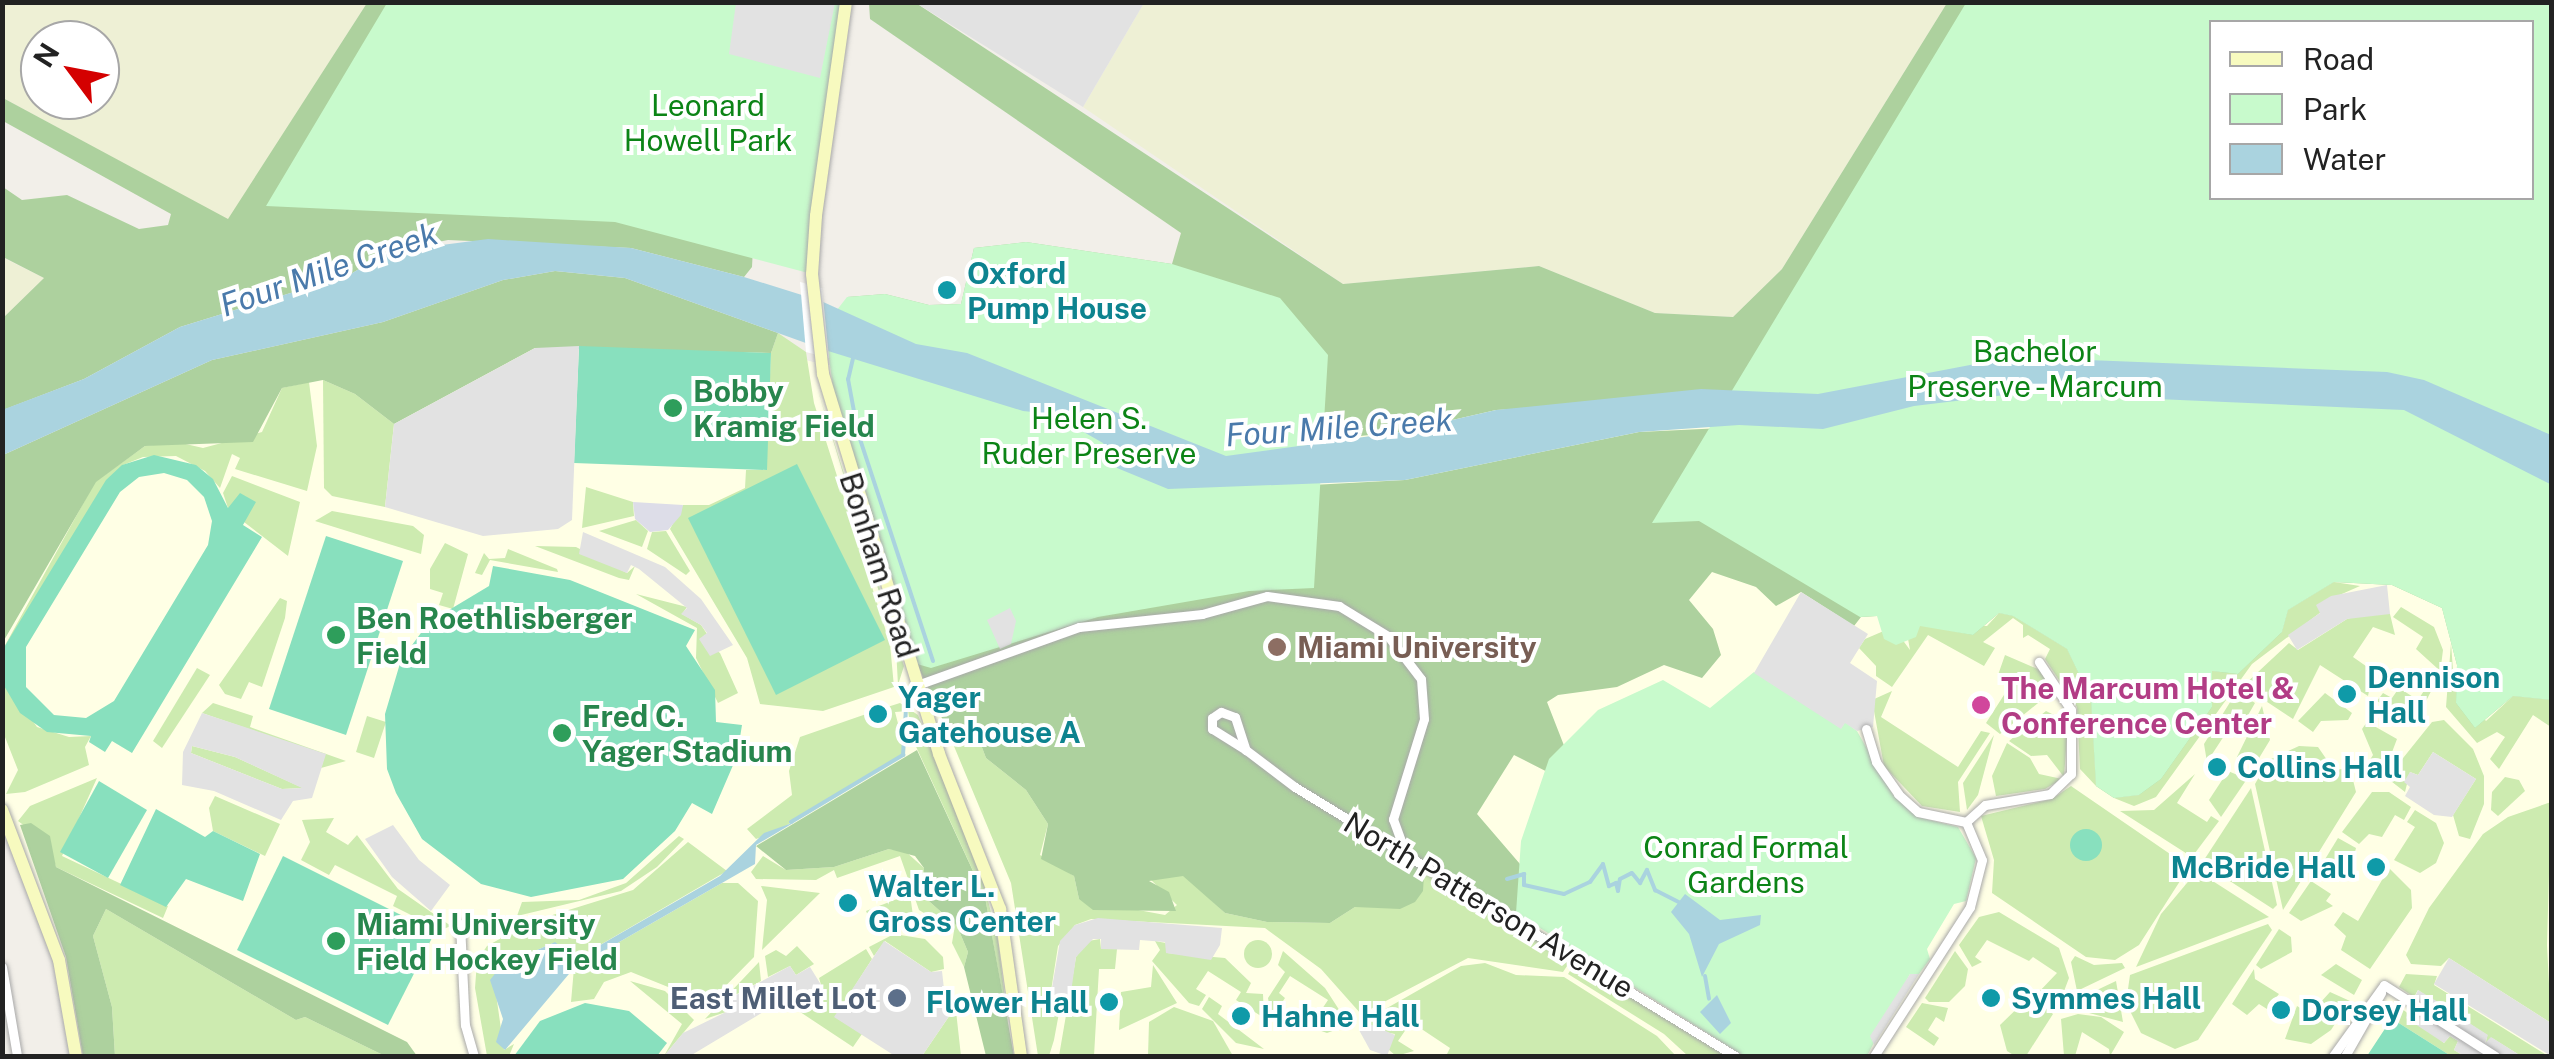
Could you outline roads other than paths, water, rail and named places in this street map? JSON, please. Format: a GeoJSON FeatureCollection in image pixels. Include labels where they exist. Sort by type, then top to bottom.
{"type":"FeatureCollection","features":[{"type":"Feature","properties":{"kind":"street","name":"Bonham Road"},"geometry":{"type":"LineString","coordinates":[[846,2],[818,195],[814,286],[821,356],[834,424],[916,685],[1000,910],[1021,1056]]}},
{"type":"Feature","properties":{"kind":"street"},"geometry":{"type":"LineString","coordinates":[[916,685],[1079,627],[1202,614],[1267,596],[1340,606],[1388,636],[1420,678],[1424,719],[1392,820],[1406,852]]}},
{"type":"Feature","properties":{"kind":"street"},"geometry":{"type":"LineString","coordinates":[[1966,822],[1985,805],[2050,794],[2067,781],[2075,728],[2066,697],[2040,662]]}},
{"type":"Feature","properties":{"kind":"street","name":"North Patterson Avenue"},"geometry":{"type":"LineString","coordinates":[[1246,750],[1236,716],[1221,712],[1212,718],[1212,729],[1735,1056]]}},
{"type":"Feature","properties":{"kind":"street"},"geometry":{"type":"LineString","coordinates":[[1866,729],[1876,762],[1911,807],[1966,822]]}},
{"type":"Feature","properties":{"kind":"street"},"geometry":{"type":"LineString","coordinates":[[2,810],[59,960],[76,1056]]}},
{"type":"Feature","properties":{"kind":"street"},"geometry":{"type":"LineString","coordinates":[[1874,1056],[1981,883],[1982,860],[1966,822]]}},
{"type":"Feature","properties":{"kind":"street"},"geometry":{"type":"LineString","coordinates":[[460,924],[474,1056]]}},
{"type":"Feature","properties":{"kind":"street"},"geometry":{"type":"LineString","coordinates":[[2,967],[17,1056]]}},
{"type":"Feature","properties":{"kind":"street"},"geometry":{"type":"LineString","coordinates":[[2333,1056],[2384,985]]}},
{"type":"Feature","properties":{"kind":"street"},"geometry":{"type":"LineString","coordinates":[[2346,1056],[2384,985]]}},
{"type":"Feature","properties":{"kind":"street"},"geometry":{"type":"LineString","coordinates":[[2384,985],[2495,1056]]}},
{"type":"Feature","properties":{"kind":"water","name":"Four Mile Creek"},"geometry":{"type":"Polygon","coordinates":[[[488,239],[631,248],[744,277],[821,301],[916,344],[967,353],[1226,456],[1400,432],[1496,410],[1701,389],[1818,394],[2012,357],[2387,372],[2424,380],[2551,435],[2552,485],[2404,410],[2022,393],[1914,406],[1823,429],[1739,425],[1639,432],[1405,480],[1168,489],[1117,468],[1103,443],[1052,414],[1023,411],[828,351],[625,278],[555,271],[503,280],[383,322],[212,360],[3,455],[2,410],[84,379],[180,327],[349,275],[388,252],[488,239]]]}},
{"type":"Feature","properties":{"kind":"water"},"geometry":{"type":"Polygon","coordinates":[[[795,822],[756,845],[755,864],[574,968],[505,1050],[496,1042],[503,1019],[490,980],[501,966],[555,942],[576,959],[720,876],[764,833],[795,822]]]}},
{"type":"Feature","properties":{"kind":"water"},"geometry":{"type":"Polygon","coordinates":[[[1685,894],[1720,920],[1761,915],[1760,925],[1719,944],[1702,977],[1689,934],[1671,912],[1685,894]]]}},
{"type":"Feature","properties":{"kind":"water"},"geometry":{"type":"Polygon","coordinates":[[[1717,995],[1731,1023],[1720,1034],[1700,1012],[1717,995]]]}},
{"type":"Feature","properties":{"kind":"waterway"},"geometry":{"type":"LineString","coordinates":[[854,354],[848,379],[858,433],[933,661]]}},
{"type":"Feature","properties":{"kind":"waterway"},"geometry":{"type":"LineString","coordinates":[[791,822],[903,755],[906,709]]}},
{"type":"Feature","properties":{"kind":"waterway"},"geometry":{"type":"LineString","coordinates":[[1507,879],[1524,874],[1524,885],[1564,894],[1590,882],[1603,864],[1609,886],[1616,883],[1618,891],[1620,879],[1632,873],[1640,883],[1647,870],[1655,890],[1679,902]]}},
{"type":"Feature","properties":{"kind":"waterway"},"geometry":{"type":"LineString","coordinates":[[1705,976],[1709,999]]}},
{"type":"Feature","properties":{"kind":"place","name":"Oxford Pump House"},"geometry":{"type":"Point","coordinates":[947,290]}},
{"type":"Feature","properties":{"kind":"place","name":"Bobby Kramig Field"},"geometry":{"type":"Point","coordinates":[673,408]}},
{"type":"Feature","properties":{"kind":"place","name":"Ben Roethlisberger Field"},"geometry":{"type":"Point","coordinates":[336,635]}},
{"type":"Feature","properties":{"kind":"place","name":"Miami University"},"geometry":{"type":"Point","coordinates":[1277,647]}},
{"type":"Feature","properties":{"kind":"place","name":"Dennison Hall"},"geometry":{"type":"Point","coordinates":[2347,694]}},
{"type":"Feature","properties":{"kind":"place","name":"The Marcum Hotel & Conference Center"},"geometry":{"type":"Point","coordinates":[1981,705]}},
{"type":"Feature","properties":{"kind":"place","name":"Yager Gatehouse A"},"geometry":{"type":"Point","coordinates":[878,714]}},
{"type":"Feature","properties":{"kind":"place","name":"Fred C. Yager Stadium"},"geometry":{"type":"Point","coordinates":[562,733]}},
{"type":"Feature","properties":{"kind":"place","name":"Collins Hall"},"geometry":{"type":"Point","coordinates":[2217,767]}},
{"type":"Feature","properties":{"kind":"place","name":"McBride Hall"},"geometry":{"type":"Point","coordinates":[2376,867]}},
{"type":"Feature","properties":{"kind":"place","name":"Walter L. Gross Center"},"geometry":{"type":"Point","coordinates":[848,903]}},
{"type":"Feature","properties":{"kind":"place","name":"Miami University Field Hockey Field"},"geometry":{"type":"Point","coordinates":[336,941]}},
{"type":"Feature","properties":{"kind":"place","name":"East Millet Lot"},"geometry":{"type":"Point","coordinates":[897,998]}},
{"type":"Feature","properties":{"kind":"place","name":"Symmes Hall"},"geometry":{"type":"Point","coordinates":[1991,998]}},
{"type":"Feature","properties":{"kind":"place","name":"Flower Hall"},"geometry":{"type":"Point","coordinates":[1109,1002]}},
{"type":"Feature","properties":{"kind":"place","name":"Dorsey Hall"},"geometry":{"type":"Point","coordinates":[2281,1010]}},
{"type":"Feature","properties":{"kind":"place","name":"Hahne Hall"},"geometry":{"type":"Point","coordinates":[1241,1016]}},
{"type":"Feature","properties":{"kind":"park label","name":"Leonard Howell Park"},"geometry":{"type":"Point","coordinates":[708,122]}},
{"type":"Feature","properties":{"kind":"park label","name":"Bachelor Preserve - Marcum"},"geometry":{"type":"Point","coordinates":[2035,368]}},
{"type":"Feature","properties":{"kind":"park label","name":"Helen S. Ruder Preserve"},"geometry":{"type":"Point","coordinates":[1089,435]}},
{"type":"Feature","properties":{"kind":"park label","name":"Conrad Formal Gardens"},"geometry":{"type":"Point","coordinates":[1746,864]}}]}
